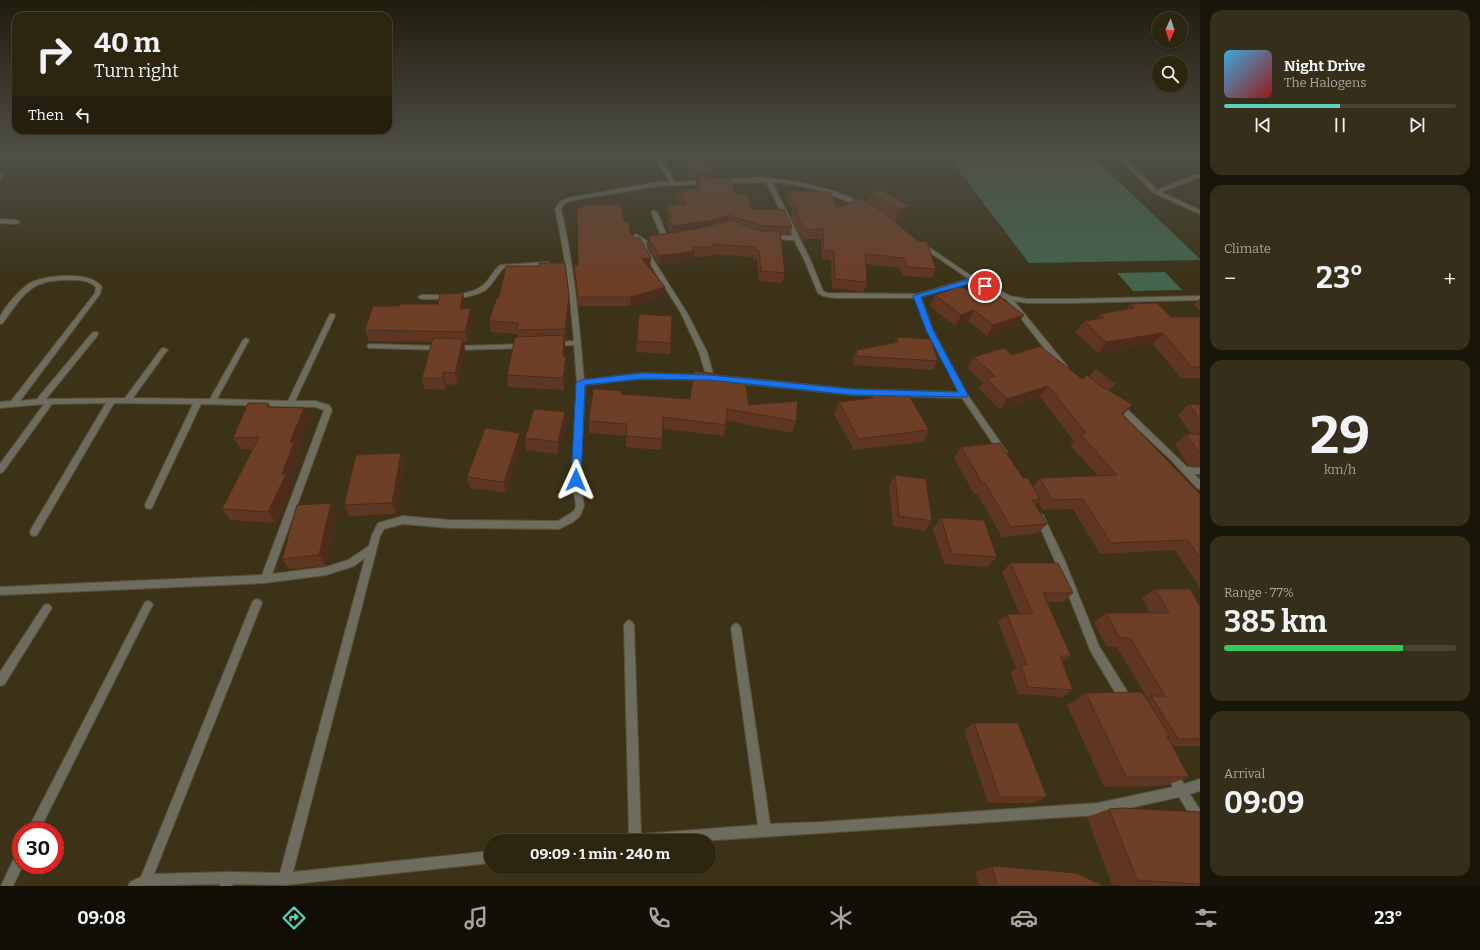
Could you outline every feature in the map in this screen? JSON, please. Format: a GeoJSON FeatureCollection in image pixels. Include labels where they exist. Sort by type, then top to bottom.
{"type":"FeatureCollection","features":[{"type":"Feature","properties":{"kind":"street"},"geometry":{"type":"LineString","coordinates":[[285,879],[376,535],[381,526],[402,520],[449,524],[559,525],[577,513],[580,506],[576,480],[576,463],[581,383],[576,343],[573,293],[565,264],[565,240],[558,209],[561,203],[595,195]]}},
{"type":"Feature","properties":{"kind":"street"},"geometry":{"type":"LineString","coordinates":[[776,195],[807,259],[818,288],[820,292],[825,295],[917,296],[974,280]]}},
{"type":"Feature","properties":{"kind":"street"},"geometry":{"type":"LineString","coordinates":[[838,195],[849,199],[868,210]]}},
{"type":"Feature","properties":{"kind":"street"},"geometry":{"type":"LineString","coordinates":[[1163,195],[1200,212]]}},
{"type":"Feature","properties":{"kind":"street"},"geometry":{"type":"LineString","coordinates":[[654,212],[665,238]]}},
{"type":"Feature","properties":{"kind":"street"},"geometry":{"type":"LineString","coordinates":[[0,221],[18,222]]}},
{"type":"Feature","properties":{"kind":"street"},"geometry":{"type":"LineString","coordinates":[[636,236],[647,240],[642,244],[645,251],[684,314],[703,352],[710,378]]}},
{"type":"Feature","properties":{"kind":"street"},"geometry":{"type":"LineString","coordinates":[[658,239],[672,237]]}},
{"type":"Feature","properties":{"kind":"street"},"geometry":{"type":"LineString","coordinates":[[762,237],[797,238]]}},
{"type":"Feature","properties":{"kind":"street"},"geometry":{"type":"LineString","coordinates":[[916,241],[974,280],[1008,298],[1027,301],[1071,302],[1200,298]]}},
{"type":"Feature","properties":{"kind":"street"},"geometry":{"type":"LineString","coordinates":[[421,297],[470,293],[482,289],[488,284],[502,266],[554,264]]}},
{"type":"Feature","properties":{"kind":"street"},"geometry":{"type":"LineString","coordinates":[[0,322],[26,289],[38,281],[55,278],[83,279],[94,282],[99,287],[98,292],[14,403]]}},
{"type":"Feature","properties":{"kind":"street"},"geometry":{"type":"LineString","coordinates":[[917,296],[930,330],[964,395],[1007,459]]}},
{"type":"Feature","properties":{"kind":"street"},"geometry":{"type":"LineString","coordinates":[[1008,298],[1070,374]]}},
{"type":"Feature","properties":{"kind":"street"},"geometry":{"type":"LineString","coordinates":[[290,404],[332,316]]}},
{"type":"Feature","properties":{"kind":"street"},"geometry":{"type":"LineString","coordinates":[[39,402],[94,334]]}},
{"type":"Feature","properties":{"kind":"street"},"geometry":{"type":"LineString","coordinates":[[212,402],[246,340]]}},
{"type":"Feature","properties":{"kind":"street"},"geometry":{"type":"LineString","coordinates":[[547,344],[576,343]]}},
{"type":"Feature","properties":{"kind":"street"},"geometry":{"type":"LineString","coordinates":[[371,346],[437,348],[532,345]]}},
{"type":"Feature","properties":{"kind":"street"},"geometry":{"type":"LineString","coordinates":[[127,400],[164,350]]}},
{"type":"Feature","properties":{"kind":"street"},"geometry":{"type":"LineString","coordinates":[[581,383],[641,376],[710,378],[852,392],[964,395]]}},
{"type":"Feature","properties":{"kind":"street"},"geometry":{"type":"LineString","coordinates":[[34,532],[112,400]]}},
{"type":"Feature","properties":{"kind":"street"},"geometry":{"type":"LineString","coordinates":[[0,405],[50,401],[127,400],[315,404],[326,407],[328,410],[265,580]]}},
{"type":"Feature","properties":{"kind":"street"},"geometry":{"type":"LineString","coordinates":[[0,470],[50,401]]}},
{"type":"Feature","properties":{"kind":"street"},"geometry":{"type":"LineString","coordinates":[[149,505],[198,402]]}},
{"type":"Feature","properties":{"kind":"street"},"geometry":{"type":"LineString","coordinates":[[1112,404],[1124,411],[1186,470],[1200,486]]}},
{"type":"Feature","properties":{"kind":"street"},"geometry":{"type":"LineString","coordinates":[[1186,470],[1200,471]]}},
{"type":"Feature","properties":{"kind":"street"},"geometry":{"type":"LineString","coordinates":[[1035,507],[1060,561],[1095,649],[1131,709]]}},
{"type":"Feature","properties":{"kind":"street"},"geometry":{"type":"LineString","coordinates":[[0,591],[265,580],[326,571],[351,563],[373,548]]}},
{"type":"Feature","properties":{"kind":"street"},"geometry":{"type":"LineString","coordinates":[[257,603],[139,883],[227,882],[285,879],[484,858]]}},
{"type":"Feature","properties":{"kind":"street"},"geometry":{"type":"LineString","coordinates":[[38,822],[148,605]]}},
{"type":"Feature","properties":{"kind":"street"},"geometry":{"type":"LineString","coordinates":[[0,681],[46,608]]}},
{"type":"Feature","properties":{"kind":"street"},"geometry":{"type":"LineString","coordinates":[[629,624],[630,834]]}},
{"type":"Feature","properties":{"kind":"street"},"geometry":{"type":"LineString","coordinates":[[736,628],[765,830]]}},
{"type":"Feature","properties":{"kind":"street"},"geometry":{"type":"LineString","coordinates":[[1166,766],[1200,821]]}},
{"type":"Feature","properties":{"kind":"street"},"geometry":{"type":"LineString","coordinates":[[711,834],[1098,810],[1182,792],[1200,785]]}},
{"type":"Feature","properties":{"kind":"street"},"geometry":{"type":"LineString","coordinates":[[8,886],[13,874]]}},
{"type":"Feature","properties":{"kind":"green space"},"geometry":{"type":"Polygon","coordinates":[[[978,195],[1133,195],[1200,259],[1200,260],[1029,263],[978,195]]]}},
{"type":"Feature","properties":{"kind":"green space"},"geometry":{"type":"Polygon","coordinates":[[[1165,272],[1182,290],[1133,291],[1117,273],[1165,272]]]}},
{"type":"Feature","properties":{"kind":"building"},"geometry":{"type":"Polygon","coordinates":[[[680,195],[748,195],[752,209],[784,210],[792,227],[762,226],[729,215],[709,221],[672,226],[668,218],[672,217],[667,205],[686,204],[680,195]]]}},
{"type":"Feature","properties":{"kind":"building"},"geometry":{"type":"Polygon","coordinates":[[[791,195],[831,195],[837,208],[861,199],[890,216],[888,216],[918,241],[927,242],[936,269],[907,267],[904,258],[865,254],[867,282],[835,279],[834,251],[824,250],[823,229],[804,230],[794,208],[798,209],[791,195]]]}},
{"type":"Feature","properties":{"kind":"building"},"geometry":{"type":"Polygon","coordinates":[[[872,195],[890,195],[909,206],[899,210],[872,195]]]}},
{"type":"Feature","properties":{"kind":"building"},"geometry":{"type":"Polygon","coordinates":[[[621,204],[624,222],[629,222],[630,234],[633,234],[634,238],[640,238],[651,258],[642,259],[665,287],[631,297],[578,297],[574,265],[578,265],[577,208],[583,208],[583,205],[621,204]]]}},
{"type":"Feature","properties":{"kind":"building"},"geometry":{"type":"Polygon","coordinates":[[[730,220],[761,231],[780,231],[785,273],[761,271],[759,250],[755,250],[755,247],[712,244],[713,247],[692,247],[694,251],[660,256],[650,241],[649,236],[696,229],[730,220]]]}},
{"type":"Feature","properties":{"kind":"building"},"geometry":{"type":"Polygon","coordinates":[[[539,263],[565,263],[569,295],[565,329],[517,330],[518,323],[489,321],[497,297],[499,297],[506,266],[539,266],[539,263]]]}},
{"type":"Feature","properties":{"kind":"building"},"geometry":{"type":"Polygon","coordinates":[[[984,285],[1024,315],[993,325],[974,310],[961,315],[935,295],[958,287],[963,287],[967,290],[984,285]]]}},
{"type":"Feature","properties":{"kind":"building"},"geometry":{"type":"Polygon","coordinates":[[[463,293],[460,309],[471,308],[465,332],[365,330],[373,306],[438,304],[440,294],[463,293]]]}},
{"type":"Feature","properties":{"kind":"building"},"geometry":{"type":"Polygon","coordinates":[[[1157,303],[1171,317],[1200,317],[1200,367],[1192,367],[1163,333],[1106,342],[1084,321],[1104,318],[1100,314],[1134,308],[1131,304],[1157,303]]]}},
{"type":"Feature","properties":{"kind":"building"},"geometry":{"type":"Polygon","coordinates":[[[639,314],[672,316],[671,343],[637,341],[639,314]]]}},
{"type":"Feature","properties":{"kind":"building"},"geometry":{"type":"Polygon","coordinates":[[[564,335],[563,356],[566,357],[563,378],[507,375],[515,337],[564,335]]]}},
{"type":"Feature","properties":{"kind":"building"},"geometry":{"type":"Polygon","coordinates":[[[896,337],[931,339],[938,361],[857,356],[857,350],[898,342],[896,337]]]}},
{"type":"Feature","properties":{"kind":"building"},"geometry":{"type":"Polygon","coordinates":[[[433,338],[463,339],[455,373],[443,372],[443,378],[422,378],[433,338]]]}},
{"type":"Feature","properties":{"kind":"building"},"geometry":{"type":"Polygon","coordinates":[[[1040,346],[1082,379],[1087,375],[1099,385],[1130,403],[1132,405],[1122,414],[1200,494],[1200,558],[1188,540],[1111,543],[1083,499],[1052,500],[1040,478],[1117,475],[1080,434],[1086,433],[1048,386],[1007,399],[986,378],[995,376],[974,357],[1004,348],[1012,355],[1040,346]]]}},
{"type":"Feature","properties":{"kind":"building"},"geometry":{"type":"Polygon","coordinates":[[[1096,368],[1116,383],[1107,378],[1096,368]]]}},
{"type":"Feature","properties":{"kind":"building"},"geometry":{"type":"Polygon","coordinates":[[[694,371],[734,376],[733,380],[745,382],[749,405],[798,401],[796,421],[727,409],[726,425],[663,417],[662,439],[626,436],[627,424],[589,421],[593,389],[622,391],[621,394],[690,399],[694,371]]]}},
{"type":"Feature","properties":{"kind":"building"},"geometry":{"type":"Polygon","coordinates":[[[907,392],[929,430],[859,439],[839,402],[873,398],[872,395],[907,392]]]}},
{"type":"Feature","properties":{"kind":"building"},"geometry":{"type":"Polygon","coordinates":[[[248,403],[268,403],[267,407],[304,408],[290,442],[294,442],[282,474],[286,474],[268,512],[222,509],[259,437],[233,438],[248,403]]]}},
{"type":"Feature","properties":{"kind":"building"},"geometry":{"type":"Polygon","coordinates":[[[1189,404],[1200,405],[1200,420],[1189,404]]]}},
{"type":"Feature","properties":{"kind":"building"},"geometry":{"type":"Polygon","coordinates":[[[534,409],[565,412],[558,442],[525,438],[534,409]]]}},
{"type":"Feature","properties":{"kind":"building"},"geometry":{"type":"Polygon","coordinates":[[[485,428],[520,433],[504,482],[467,477],[485,428]]]}},
{"type":"Feature","properties":{"kind":"building"},"geometry":{"type":"Polygon","coordinates":[[[1186,434],[1200,434],[1200,453],[1186,434]]]}},
{"type":"Feature","properties":{"kind":"building"},"geometry":{"type":"Polygon","coordinates":[[[1000,443],[1023,478],[1028,478],[1040,500],[1032,500],[1047,524],[1011,527],[985,483],[982,483],[961,447],[1000,443]]]}},
{"type":"Feature","properties":{"kind":"building"},"geometry":{"type":"Polygon","coordinates":[[[401,453],[392,503],[344,505],[356,455],[401,453]]]}},
{"type":"Feature","properties":{"kind":"building"},"geometry":{"type":"Polygon","coordinates":[[[895,475],[926,479],[932,521],[899,516],[895,475]]]}},
{"type":"Feature","properties":{"kind":"building"},"geometry":{"type":"Polygon","coordinates":[[[331,503],[319,555],[282,559],[297,505],[331,503]]]}},
{"type":"Feature","properties":{"kind":"building"},"geometry":{"type":"Polygon","coordinates":[[[941,518],[984,520],[997,557],[952,554],[941,518]]]}},
{"type":"Feature","properties":{"kind":"building"},"geometry":{"type":"Polygon","coordinates":[[[1010,563],[1058,563],[1073,593],[1043,593],[1071,656],[1060,656],[1073,690],[1028,687],[1021,664],[1027,665],[1007,614],[1033,614],[1010,563]]]}},
{"type":"Feature","properties":{"kind":"building"},"geometry":{"type":"Polygon","coordinates":[[[1155,589],[1190,589],[1200,606],[1200,739],[1178,739],[1151,696],[1165,696],[1130,638],[1120,638],[1106,613],[1169,613],[1155,589]]]}},
{"type":"Feature","properties":{"kind":"building"},"geometry":{"type":"Polygon","coordinates":[[[1142,692],[1170,736],[1167,736],[1189,777],[1126,777],[1086,693],[1142,692]]]}},
{"type":"Feature","properties":{"kind":"building"},"geometry":{"type":"Polygon","coordinates":[[[974,723],[1018,723],[1047,797],[1000,797],[974,723]]]}},
{"type":"Feature","properties":{"kind":"building"},"geometry":{"type":"Polygon","coordinates":[[[1122,808],[1200,812],[1200,884],[1137,880],[1109,809],[1122,808]]]}},
{"type":"Feature","properties":{"kind":"building"},"geometry":{"type":"Polygon","coordinates":[[[992,866],[1076,873],[1104,886],[997,886],[992,866]]]}},
{"type":"Feature","properties":{"kind":"route"},"geometry":{"type":"LineString","coordinates":[[576,480],[581,383],[641,376],[710,378],[852,392],[964,395],[930,330],[917,296],[974,280],[985,286]]}}]}
